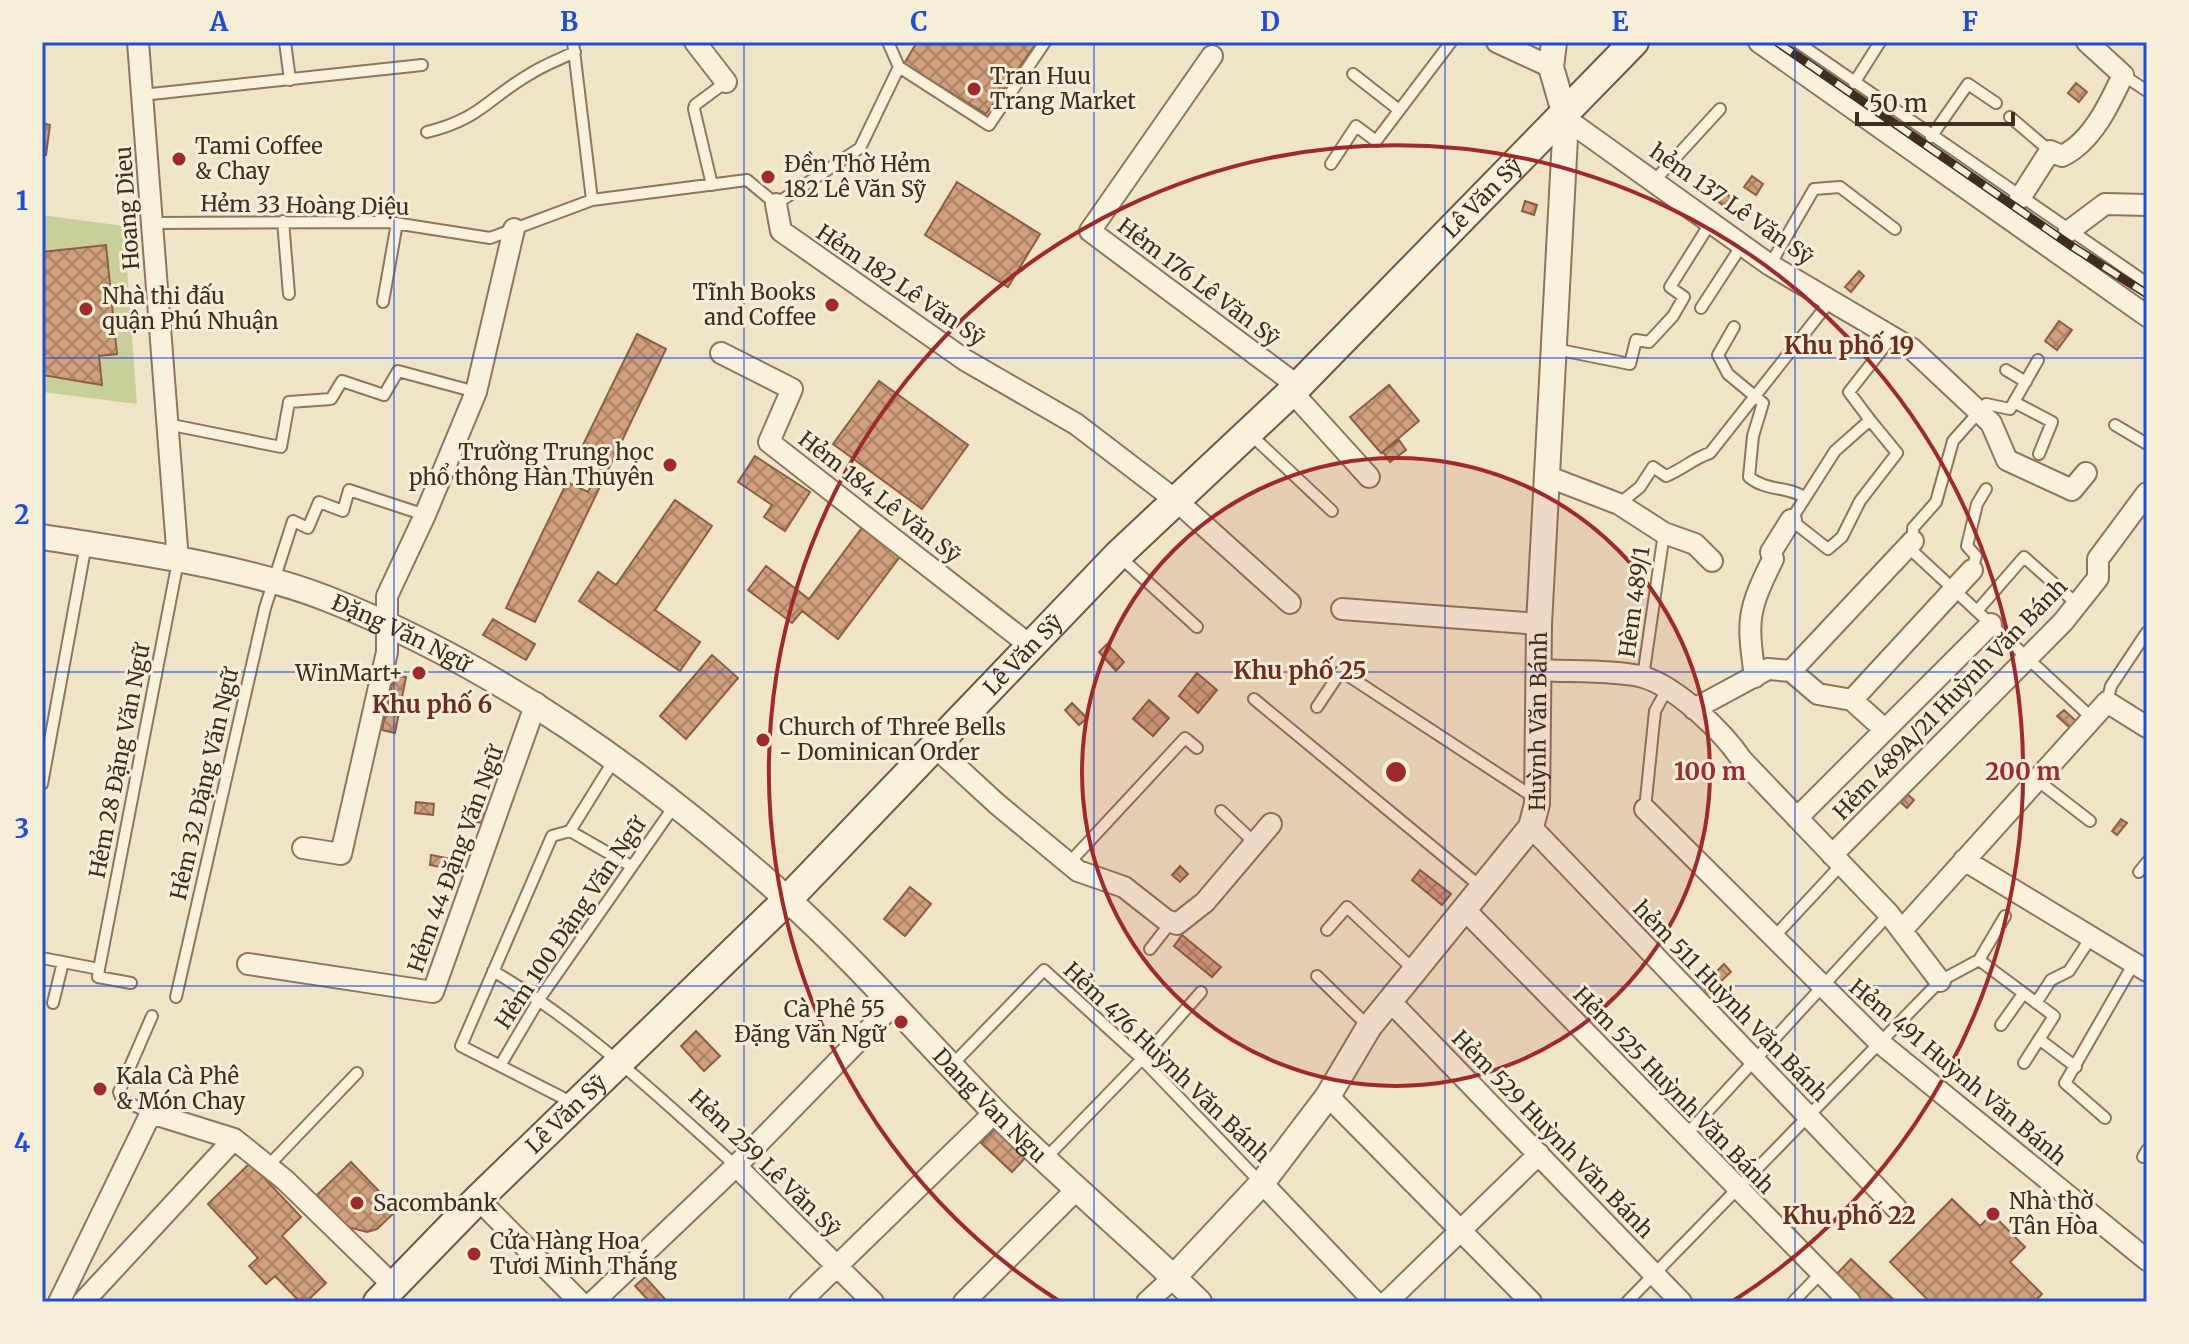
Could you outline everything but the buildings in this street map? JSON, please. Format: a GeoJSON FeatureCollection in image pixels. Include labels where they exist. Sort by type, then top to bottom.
{"type":"FeatureCollection","features":[{"type":"Feature","properties":{"kind":"main road","name":"Lê Văn Sỹ"},"geometry":{"type":"LineString","coordinates":[[386,1294],[478,1199],[787,900],[1118,555],[1295,389],[1634,42]]}},
{"type":"Feature","properties":{"kind":"street","name":"Hoang Dieu"},"geometry":{"type":"LineString","coordinates":[[138,42],[178,561]]}},
{"type":"Feature","properties":{"kind":"street"},"geometry":{"type":"LineString","coordinates":[[695,42],[726,82]]}},
{"type":"Feature","properties":{"kind":"street"},"geometry":{"type":"LineString","coordinates":[[1497,42],[1551,67]]}},
{"type":"Feature","properties":{"kind":"street","name":"Huỳnh Văn Bánh"},"geometry":{"type":"LineString","coordinates":[[1174,1277],[1262,1183],[1328,1096],[1369,1027],[1389,1000],[1531,827],[1537,799],[1537,670],[1565,114],[1551,67],[1554,42]]}},
{"type":"Feature","properties":{"kind":"street"},"geometry":{"type":"LineString","coordinates":[[1759,42],[2147,316]]}},
{"type":"Feature","properties":{"kind":"street"},"geometry":{"type":"LineString","coordinates":[[2020,198],[2050,151],[2062,156],[2070,152],[2096,124],[2123,75],[2087,42]]}},
{"type":"Feature","properties":{"kind":"street","name":"Hẻm 176 Lê Văn Sỹ"},"geometry":{"type":"LineString","coordinates":[[1212,56],[1090,231],[1295,389]]}},
{"type":"Feature","properties":{"kind":"street","name":"hẻm 137 Lê Văn Sỹ"},"geometry":{"type":"LineString","coordinates":[[1565,114],[1770,265],[1911,348],[1991,423],[2007,460],[2072,490],[2086,473]]}},
{"type":"Feature","properties":{"kind":"street","name":"Hẻm 182 Lê Văn Sỹ"},"geometry":{"type":"LineString","coordinates":[[776,204],[781,231],[965,360],[1076,424],[1178,502],[1290,603]]}},
{"type":"Feature","properties":{"kind":"street"},"geometry":{"type":"LineString","coordinates":[[2069,231],[2105,204],[2147,205]]}},
{"type":"Feature","properties":{"kind":"street"},"geometry":{"type":"LineString","coordinates":[[303,848],[341,854],[387,652],[387,596],[425,515],[476,392],[514,229]]}},
{"type":"Feature","properties":{"kind":"street","name":"Hẻm 184 Lê Văn Sỹ"},"geometry":{"type":"LineString","coordinates":[[721,353],[792,389],[769,442],[1032,647]]}},
{"type":"Feature","properties":{"kind":"street"},"geometry":{"type":"LineString","coordinates":[[1295,389],[1369,477]]}},
{"type":"Feature","properties":{"kind":"street"},"geometry":{"type":"LineString","coordinates":[[1549,477],[1619,504],[1664,533],[1695,544],[1712,561]]}},
{"type":"Feature","properties":{"kind":"street","name":"Hẻm 489A/21 Huỳnh Văn Bánh"},"geometry":{"type":"LineString","coordinates":[[1837,860],[2077,604],[2098,578],[2098,559],[2147,493]]}},
{"type":"Feature","properties":{"kind":"street"},"geometry":{"type":"LineString","coordinates":[[1755,677],[1748,635],[1753,603],[1773,559],[1771,552],[1791,520]]}},
{"type":"Feature","properties":{"kind":"street","name":"Đặng Văn Ngữ"},"geometry":{"type":"LineString","coordinates":[[42,537],[274,582],[325,598],[386,624],[536,703],[675,805],[787,900]]}},
{"type":"Feature","properties":{"kind":"street"},"geometry":{"type":"LineString","coordinates":[[1791,671],[1910,544]]}},
{"type":"Feature","properties":{"kind":"street"},"geometry":{"type":"LineString","coordinates":[[1852,700],[1972,570]]}},
{"type":"Feature","properties":{"kind":"street"},"geometry":{"type":"LineString","coordinates":[[1342,609],[1539,624]]}},
{"type":"Feature","properties":{"kind":"street"},"geometry":{"type":"LineString","coordinates":[[1797,818],[1984,618]]}},
{"type":"Feature","properties":{"kind":"street"},"geometry":{"type":"LineString","coordinates":[[1694,709],[1768,669],[1791,671],[1818,694],[1852,700],[1883,728]]}},
{"type":"Feature","properties":{"kind":"street"},"geometry":{"type":"LineString","coordinates":[[1537,670],[1643,677],[1694,709],[1724,733],[1742,760],[1895,922],[1940,981]]}},
{"type":"Feature","properties":{"kind":"street"},"geometry":{"type":"LineString","coordinates":[[1895,922],[1964,860],[2107,702],[2147,727]]}},
{"type":"Feature","properties":{"kind":"street","name":"Hẻm 44 Đặng Văn Ngữ"},"geometry":{"type":"LineString","coordinates":[[248,964],[433,992],[536,703]]}},
{"type":"Feature","properties":{"kind":"street"},"geometry":{"type":"LineString","coordinates":[[934,746],[997,804],[1078,871],[1124,887],[1177,924],[1188,918],[1271,824]]}},
{"type":"Feature","properties":{"kind":"street","name":"Hẻm 491 Huỳnh Văn Bánh"},"geometry":{"type":"LineString","coordinates":[[1645,809],[1819,986],[1879,1042],[2147,1260]]}},
{"type":"Feature","properties":{"kind":"street","name":"hẻm 511 Huỳnh Văn Bánh"},"geometry":{"type":"LineString","coordinates":[[1531,827],[1896,1208]]}},
{"type":"Feature","properties":{"kind":"street"},"geometry":{"type":"LineString","coordinates":[[1964,860],[2140,967]]}},
{"type":"Feature","properties":{"kind":"street","name":"Dang Van Ngu"},"geometry":{"type":"LineString","coordinates":[[787,900],[1044,1160],[1199,1302]]}},
{"type":"Feature","properties":{"kind":"street","name":"Hẻm 525 Huỳnh Văn Bánh"},"geometry":{"type":"LineString","coordinates":[[1465,910],[1850,1302]]}},
{"type":"Feature","properties":{"kind":"street","name":"Hẻm 529 Huỳnh Văn Bánh"},"geometry":{"type":"LineString","coordinates":[[1389,1000],[1681,1302]]}},
{"type":"Feature","properties":{"kind":"street"},"geometry":{"type":"LineString","coordinates":[[593,1302],[736,1166],[892,1006]]}},
{"type":"Feature","properties":{"kind":"street"},"geometry":{"type":"LineString","coordinates":[[1328,1096],[1531,1302]]}},
{"type":"Feature","properties":{"kind":"street"},"geometry":{"type":"LineString","coordinates":[[800,1302],[995,1112]]}},
{"type":"Feature","properties":{"kind":"street"},"geometry":{"type":"LineString","coordinates":[[54,1298],[151,1113],[234,1139],[268,1166],[386,1294]]}},
{"type":"Feature","properties":{"kind":"street"},"geometry":{"type":"LineString","coordinates":[[83,1302],[234,1139]]}},
{"type":"Feature","properties":{"kind":"street","name":"Hẻm 529 Huỳnh Văn Bánh"},"geometry":{"type":"LineString","coordinates":[[1387,1302],[1539,1154]]}},
{"type":"Feature","properties":{"kind":"street","name":"Hẻm 259 Lê Văn Sỹ"},"geometry":{"type":"LineString","coordinates":[[736,1166],[873,1302]]}},
{"type":"Feature","properties":{"kind":"street"},"geometry":{"type":"LineString","coordinates":[[1262,1183],[1375,1302]]}},
{"type":"Feature","properties":{"kind":"street"},"geometry":{"type":"LineString","coordinates":[[964,1302],[1078,1188]]}},
{"type":"Feature","properties":{"kind":"street"},"geometry":{"type":"LineString","coordinates":[[478,1199],[580,1302]]}},
{"type":"Feature","properties":{"kind":"street"},"geometry":{"type":"LineString","coordinates":[[1147,1302],[1174,1277]]}},
{"type":"Feature","properties":{"kind":"lane"},"geometry":{"type":"LineString","coordinates":[[285,42],[290,80]]}},
{"type":"Feature","properties":{"kind":"lane"},"geometry":{"type":"LineString","coordinates":[[888,42],[899,67],[989,125],[1045,42]]}},
{"type":"Feature","properties":{"kind":"lane"},"geometry":{"type":"LineString","coordinates":[[1331,164],[1356,126],[1376,141],[1451,42]]}},
{"type":"Feature","properties":{"kind":"lane"},"geometry":{"type":"LineString","coordinates":[[1797,42],[2147,283]]}},
{"type":"Feature","properties":{"kind":"lane"},"geometry":{"type":"LineString","coordinates":[[1854,83],[1880,42]]}},
{"type":"Feature","properties":{"kind":"lane"},"geometry":{"type":"LineString","coordinates":[[427,132],[457,125],[482,111],[530,73],[574,47],[592,200]]}},
{"type":"Feature","properties":{"kind":"lane"},"geometry":{"type":"LineString","coordinates":[[142,95],[422,65]]}},
{"type":"Feature","properties":{"kind":"lane"},"geometry":{"type":"LineString","coordinates":[[776,204],[860,148],[899,67]]}},
{"type":"Feature","properties":{"kind":"lane"},"geometry":{"type":"LineString","coordinates":[[1353,74],[1399,110]]}},
{"type":"Feature","properties":{"kind":"lane"},"geometry":{"type":"LineString","coordinates":[[2123,75],[2147,91]]}},
{"type":"Feature","properties":{"kind":"lane"},"geometry":{"type":"LineString","coordinates":[[712,185],[694,109],[695,105],[726,82]]}},
{"type":"Feature","properties":{"kind":"lane"},"geometry":{"type":"LineString","coordinates":[[1931,137],[1968,84],[1996,103]]}},
{"type":"Feature","properties":{"kind":"lane"},"geometry":{"type":"LineString","coordinates":[[1655,180],[1720,109]]}},
{"type":"Feature","properties":{"kind":"lane"},"geometry":{"type":"LineString","coordinates":[[2010,117],[2050,151]]}},
{"type":"Feature","properties":{"kind":"lane","name":"Hẻm 182 Lê Văn Sỹ"},"geometry":{"type":"LineString","coordinates":[[592,200],[747,180],[776,204]]}},
{"type":"Feature","properties":{"kind":"lane"},"geometry":{"type":"LineString","coordinates":[[1770,265],[1814,189],[1840,187],[1895,229]]}},
{"type":"Feature","properties":{"kind":"lane","name":"Hẻm 33 Hoàng Diệu"},"geometry":{"type":"LineString","coordinates":[[152,223],[397,223],[490,238],[592,200]]}},
{"type":"Feature","properties":{"kind":"lane"},"geometry":{"type":"LineString","coordinates":[[283,221],[289,294]]}},
{"type":"Feature","properties":{"kind":"lane"},"geometry":{"type":"LineString","coordinates":[[1553,348],[1630,364],[1636,340],[1649,342],[1673,316],[1684,297],[1670,287],[1711,222]]}},
{"type":"Feature","properties":{"kind":"lane"},"geometry":{"type":"LineString","coordinates":[[383,302],[397,223]]}},
{"type":"Feature","properties":{"kind":"lane"},"geometry":{"type":"LineString","coordinates":[[1701,308],[1742,245]]}},
{"type":"Feature","properties":{"kind":"lane"},"geometry":{"type":"LineString","coordinates":[[1619,504],[1640,487],[1653,467],[1666,476],[1692,466],[1698,457],[1710,453],[1759,396],[1832,299]]}},
{"type":"Feature","properties":{"kind":"lane"},"geometry":{"type":"LineString","coordinates":[[1734,327],[1718,355],[1728,374],[1759,396],[1763,403],[1753,436],[1749,477],[1783,493],[1797,492],[1805,498]]}},
{"type":"Feature","properties":{"kind":"lane"},"geometry":{"type":"LineString","coordinates":[[1870,420],[1835,451],[1791,520],[1828,549],[1842,537],[1860,501],[1897,453],[1849,392],[1892,337]]}},
{"type":"Feature","properties":{"kind":"lane"},"geometry":{"type":"LineString","coordinates":[[2038,360],[2010,409],[1986,404],[1977,410],[1953,441],[1936,502],[1913,528],[1910,544],[1954,590],[2093,719]]}},
{"type":"Feature","properties":{"kind":"lane"},"geometry":{"type":"LineString","coordinates":[[2006,370],[2026,382]]}},
{"type":"Feature","properties":{"kind":"lane"},"geometry":{"type":"LineString","coordinates":[[165,423],[281,447],[289,402],[331,399],[342,381],[384,395],[398,371],[476,392]]}},
{"type":"Feature","properties":{"kind":"lane"},"geometry":{"type":"LineString","coordinates":[[2014,402],[2052,422],[2039,454]]}},
{"type":"Feature","properties":{"kind":"lane"},"geometry":{"type":"LineString","coordinates":[[2115,425],[2147,444]]}},
{"type":"Feature","properties":{"kind":"lane"},"geometry":{"type":"LineString","coordinates":[[1247,431],[1332,511]]}},
{"type":"Feature","properties":{"kind":"lane"},"geometry":{"type":"LineString","coordinates":[[1972,570],[1976,556],[1967,546],[1977,504],[1986,489]]}},
{"type":"Feature","properties":{"kind":"lane","name":"Hẻm 32 Đặng Văn Ngữ"},"geometry":{"type":"LineString","coordinates":[[176,997],[265,608],[293,521],[308,528],[319,502],[343,511],[349,490],[425,515]]}},
{"type":"Feature","properties":{"kind":"lane","name":"Hèm 489/1"},"geometry":{"type":"LineString","coordinates":[[1643,677],[1664,533]]}},
{"type":"Feature","properties":{"kind":"lane"},"geometry":{"type":"LineString","coordinates":[[42,784],[86,544]]}},
{"type":"Feature","properties":{"kind":"lane"},"geometry":{"type":"LineString","coordinates":[[1118,555],[1197,627]]}},
{"type":"Feature","properties":{"kind":"lane"},"geometry":{"type":"LineString","coordinates":[[1984,618],[2024,557],[2077,604]]}},
{"type":"Feature","properties":{"kind":"lane","name":"Hẻm 28 Đặng Văn Ngữ"},"geometry":{"type":"LineString","coordinates":[[99,969],[178,561]]}},
{"type":"Feature","properties":{"kind":"lane"},"geometry":{"type":"LineString","coordinates":[[2107,702],[2111,686],[2147,632]]}},
{"type":"Feature","properties":{"kind":"lane"},"geometry":{"type":"LineString","coordinates":[[1317,707],[1341,671],[1537,799]]}},
{"type":"Feature","properties":{"kind":"lane"},"geometry":{"type":"LineString","coordinates":[[1645,809],[1655,711],[1666,691]]}},
{"type":"Feature","properties":{"kind":"lane"},"geometry":{"type":"LineString","coordinates":[[1254,699],[1483,889]]}},
{"type":"Feature","properties":{"kind":"lane"},"geometry":{"type":"LineString","coordinates":[[1069,863],[1185,738],[1197,748]]}},
{"type":"Feature","properties":{"kind":"lane"},"geometry":{"type":"LineString","coordinates":[[577,1105],[461,1046],[552,836],[570,831],[615,759]]}},
{"type":"Feature","properties":{"kind":"lane"},"geometry":{"type":"LineString","coordinates":[[2037,780],[2090,821]]}},
{"type":"Feature","properties":{"kind":"lane","name":"Hẻm 100 Đặng Văn Ngữ"},"geometry":{"type":"LineString","coordinates":[[501,1064],[540,998],[675,805]]}},
{"type":"Feature","properties":{"kind":"lane"},"geometry":{"type":"LineString","coordinates":[[1221,811],[1256,844]]}},
{"type":"Feature","properties":{"kind":"lane"},"geometry":{"type":"LineString","coordinates":[[570,831],[631,866]]}},
{"type":"Feature","properties":{"kind":"lane"},"geometry":{"type":"LineString","coordinates":[[1774,937],[1837,860]]}},
{"type":"Feature","properties":{"kind":"lane"},"geometry":{"type":"LineString","coordinates":[[2139,872],[2147,862]]}},
{"type":"Feature","properties":{"kind":"lane"},"geometry":{"type":"LineString","coordinates":[[1327,930],[1347,907],[1414,970]]}},
{"type":"Feature","properties":{"kind":"lane"},"geometry":{"type":"LineString","coordinates":[[1627,1302],[1739,1191],[1940,981],[1979,960],[2005,916]]}},
{"type":"Feature","properties":{"kind":"lane"},"geometry":{"type":"LineString","coordinates":[[1150,949],[1171,922]]}},
{"type":"Feature","properties":{"kind":"lane"},"geometry":{"type":"LineString","coordinates":[[1685,1136],[1819,986],[1895,922]]}},
{"type":"Feature","properties":{"kind":"lane"},"geometry":{"type":"LineString","coordinates":[[2036,1003],[2051,980],[2069,971],[2090,939]]}},
{"type":"Feature","properties":{"kind":"lane"},"geometry":{"type":"LineString","coordinates":[[42,958],[99,969],[98,977],[131,983]]}},
{"type":"Feature","properties":{"kind":"lane"},"geometry":{"type":"LineString","coordinates":[[1979,960],[2054,1016],[2024,1063]]}},
{"type":"Feature","properties":{"kind":"lane"},"geometry":{"type":"LineString","coordinates":[[53,1003],[63,962]]}},
{"type":"Feature","properties":{"kind":"lane"},"geometry":{"type":"LineString","coordinates":[[2105,1118],[2065,1083],[2140,967]]}},
{"type":"Feature","properties":{"kind":"lane","name":"Hẻm 476 Huỳnh Văn Bánh"},"geometry":{"type":"LineString","coordinates":[[951,1066],[1044,970],[1142,1059],[1262,1183]]}},
{"type":"Feature","properties":{"kind":"lane","name":"Hẻm 259 Lê Văn Sỹ"},"geometry":{"type":"LineString","coordinates":[[493,971],[540,998],[621,1062],[736,1166]]}},
{"type":"Feature","properties":{"kind":"lane"},"geometry":{"type":"LineString","coordinates":[[1317,976],[1369,1027]]}},
{"type":"Feature","properties":{"kind":"lane"},"geometry":{"type":"LineString","coordinates":[[1044,1160],[1142,1059],[1201,992]]}},
{"type":"Feature","properties":{"kind":"lane"},"geometry":{"type":"LineString","coordinates":[[2001,1025],[2023,994]]}},
{"type":"Feature","properties":{"kind":"lane"},"geometry":{"type":"LineString","coordinates":[[151,1113],[122,1100],[119,1092],[152,1016]]}},
{"type":"Feature","properties":{"kind":"lane"},"geometry":{"type":"LineString","coordinates":[[2039,1039],[2076,1067]]}},
{"type":"Feature","properties":{"kind":"lane"},"geometry":{"type":"LineString","coordinates":[[268,1166],[357,1073]]}},
{"type":"Feature","properties":{"kind":"lane"},"geometry":{"type":"LineString","coordinates":[[1793,1302],[1820,1274]]}},
{"type":"Feature","properties":{"kind":"green space","name":"Nhà thi đấu quận Phú Nhuận"},"geometry":{"type":"Polygon","coordinates":[[[42,215],[124,226],[137,404],[42,392],[42,215]]]}},
{"type":"Feature","properties":{"kind":"railway"},"geometry":{"type":"LineString","coordinates":[[1777,42],[2073,247],[2147,294]]}},
{"type":"Feature","properties":{"kind":"place","name":"Tran Huu Trang Market"},"geometry":{"type":"Point","coordinates":[974,89]}},
{"type":"Feature","properties":{"kind":"place","name":"Tami Coffee & Chay"},"geometry":{"type":"Point","coordinates":[179,159]}},
{"type":"Feature","properties":{"kind":"place","name":"Đền Thờ Hẻm 182 Lê Văn Sỹ"},"geometry":{"type":"Point","coordinates":[768,177]}},
{"type":"Feature","properties":{"kind":"place","name":"Tĩnh Books and Coffee"},"geometry":{"type":"Point","coordinates":[832,305]}},
{"type":"Feature","properties":{"kind":"place","name":"Nhà thi đấu quận Phú Nhuận"},"geometry":{"type":"Point","coordinates":[86,309]}},
{"type":"Feature","properties":{"kind":"place","name":"Trường Trung học phổ thông Hàn Thuyên"},"geometry":{"type":"Point","coordinates":[670,465]}},
{"type":"Feature","properties":{"kind":"place","name":"WinMart+"},"geometry":{"type":"Point","coordinates":[419,673]}},
{"type":"Feature","properties":{"kind":"place","name":"Church of Three Bells - Dominican Order"},"geometry":{"type":"Point","coordinates":[763,740]}},
{"type":"Feature","properties":{"kind":"place","name":"Cà Phê 55 Đặng Văn Ngữ"},"geometry":{"type":"Point","coordinates":[901,1022]}},
{"type":"Feature","properties":{"kind":"place","name":"Kala Cà Phê & Món Chay"},"geometry":{"type":"Point","coordinates":[100,1089]}},
{"type":"Feature","properties":{"kind":"place","name":"Sacombank"},"geometry":{"type":"Point","coordinates":[357,1203]}},
{"type":"Feature","properties":{"kind":"place","name":"Nhà thờ Tân Hòa"},"geometry":{"type":"Point","coordinates":[1993,1214]}},
{"type":"Feature","properties":{"kind":"place","name":"Cửa Hàng Hoa Tươi Minh Thắng"},"geometry":{"type":"Point","coordinates":[474,1254]}},
{"type":"Feature","properties":{"kind":"district","name":"Khu phố 19"},"geometry":{"type":"Point","coordinates":[1849,345]}},
{"type":"Feature","properties":{"kind":"district","name":"Khu phố 25"},"geometry":{"type":"Point","coordinates":[1300,670]}},
{"type":"Feature","properties":{"kind":"district","name":"Khu phố 6"},"geometry":{"type":"Point","coordinates":[432,704]}},
{"type":"Feature","properties":{"kind":"district","name":"Khu phố 22"},"geometry":{"type":"Point","coordinates":[1849,1215]}}]}
